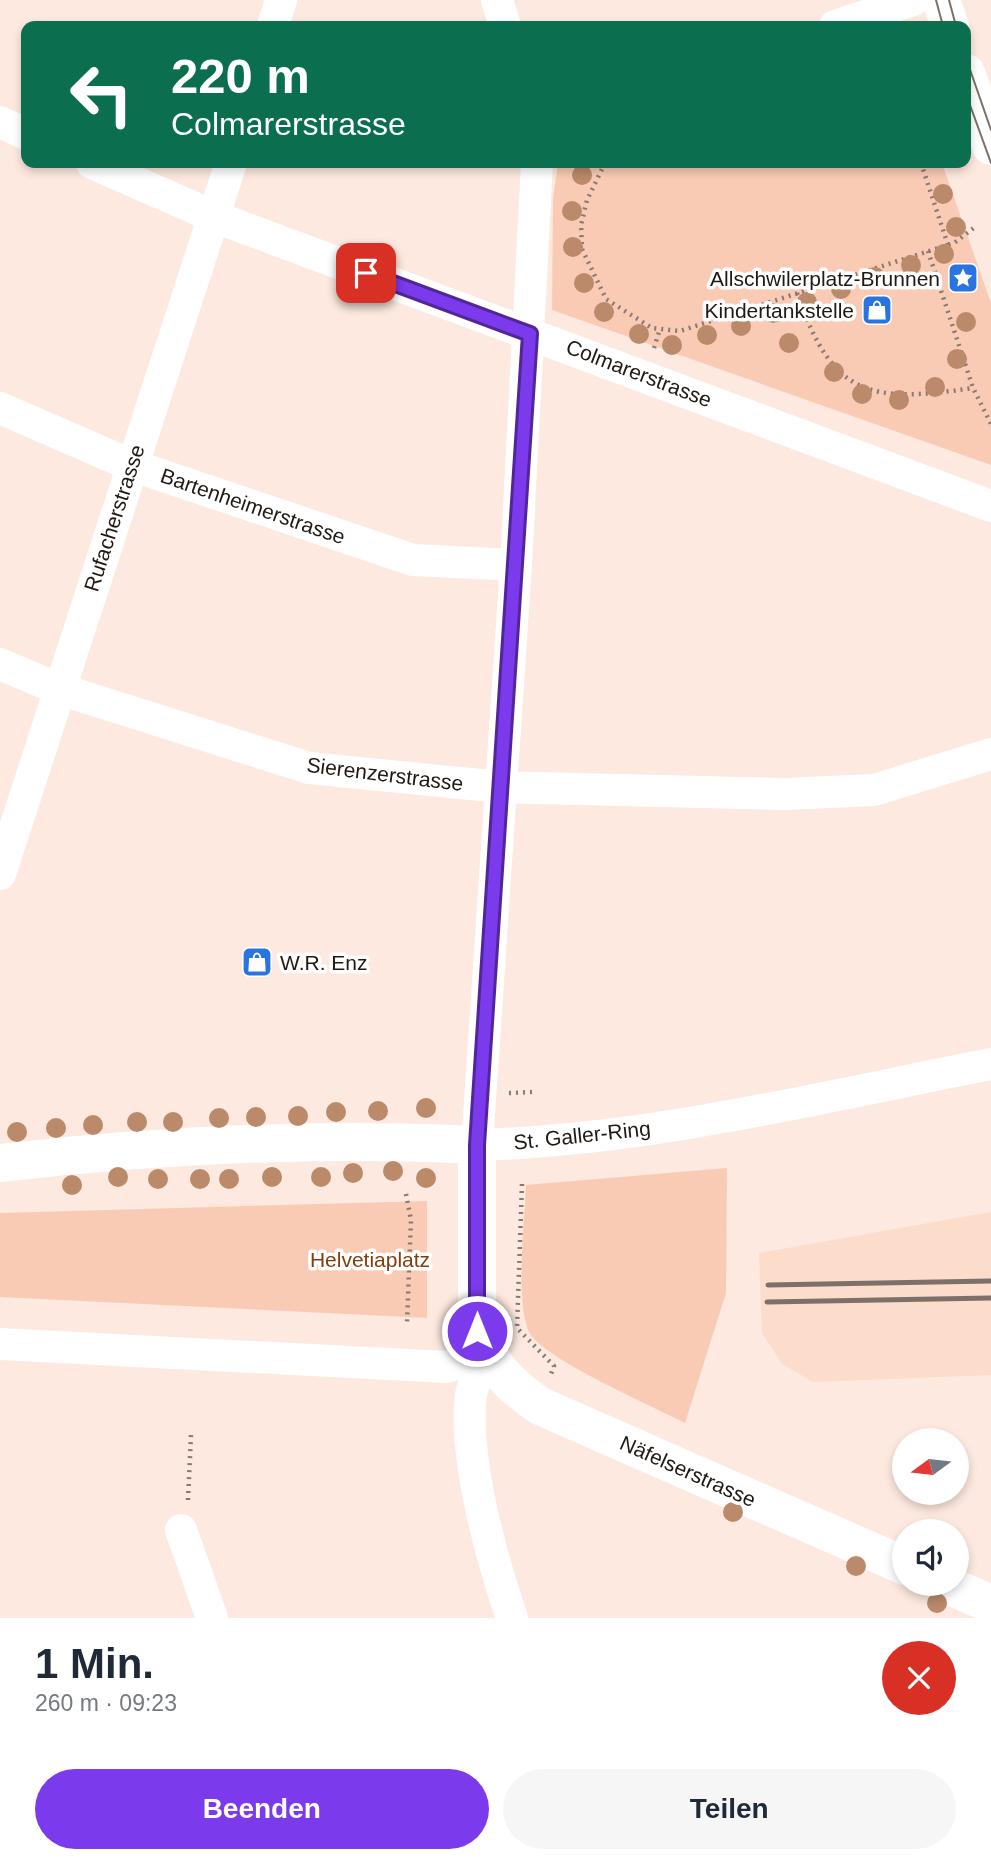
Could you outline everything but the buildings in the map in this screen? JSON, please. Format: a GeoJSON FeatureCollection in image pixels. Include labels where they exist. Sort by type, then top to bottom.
{"type":"FeatureCollection","features":[{"type":"Feature","properties":{"kind":"street"},"geometry":{"type":"LineString","coordinates":[[275,21],[281,0]]}},
{"type":"Feature","properties":{"kind":"street"},"geometry":{"type":"LineString","coordinates":[[497,0],[503,21]]}},
{"type":"Feature","properties":{"kind":"street"},"geometry":{"type":"LineString","coordinates":[[850,21],[913,0]]}},
{"type":"Feature","properties":{"kind":"street"},"geometry":{"type":"LineString","coordinates":[[941,0],[948,21]]}},
{"type":"Feature","properties":{"kind":"street"},"geometry":{"type":"LineString","coordinates":[[971,88],[991,146]]}},
{"type":"Feature","properties":{"kind":"street"},"geometry":{"type":"LineString","coordinates":[[0,122],[21,132]]}},
{"type":"Feature","properties":{"kind":"street","name":"Colmarerstrasse"},"geometry":{"type":"LineString","coordinates":[[103,168],[215,217],[991,506]]}},
{"type":"Feature","properties":{"kind":"street","name":"Rufacherstrasse"},"geometry":{"type":"LineString","coordinates":[[0,874],[230,168]]}},
{"type":"Feature","properties":{"kind":"street"},"geometry":{"type":"LineString","coordinates":[[512,1618],[494,1568],[473,1460],[471,1395],[486,1355],[477,1331],[477,1145],[516,565],[537,168]]}},
{"type":"Feature","properties":{"kind":"street","name":"Bartenheimerstrasse"},"geometry":{"type":"LineString","coordinates":[[0,408],[131,465],[413,560],[516,565]]}},
{"type":"Feature","properties":{"kind":"street","name":"Sierenzerstrasse"},"geometry":{"type":"LineString","coordinates":[[0,664],[58,689],[309,768],[501,787],[784,794],[874,790],[991,754]]}},
{"type":"Feature","properties":{"kind":"street","name":"St. Galler-Ring"},"geometry":{"type":"LineString","coordinates":[[0,1163],[105,1152],[345,1141],[477,1145],[536,1141],[688,1123],[991,1064]]}},
{"type":"Feature","properties":{"kind":"street"},"geometry":{"type":"LineString","coordinates":[[0,1344],[447,1367],[486,1355]]}},
{"type":"Feature","properties":{"kind":"street","name":"Näfelserstrasse"},"geometry":{"type":"LineString","coordinates":[[486,1355],[513,1388],[540,1406],[892,1560]]}},
{"type":"Feature","properties":{"kind":"street"},"geometry":{"type":"LineString","coordinates":[[181,1530],[212,1618]]}},
{"type":"Feature","properties":{"kind":"street"},"geometry":{"type":"LineString","coordinates":[[969,1594],[991,1604]]}},
{"type":"Feature","properties":{"kind":"path"},"geometry":{"type":"LineString","coordinates":[[603,168],[594,181],[580,225],[582,248],[606,299],[652,328],[681,331],[948,245],[975,228]]}},
{"type":"Feature","properties":{"kind":"path"},"geometry":{"type":"LineString","coordinates":[[922,168],[948,245]]}},
{"type":"Feature","properties":{"kind":"path"},"geometry":{"type":"LineString","coordinates":[[928,251],[973,388],[991,424]]}},
{"type":"Feature","properties":{"kind":"path"},"geometry":{"type":"LineString","coordinates":[[797,293],[811,334],[829,364],[860,385],[886,395],[926,395],[973,388]]}},
{"type":"Feature","properties":{"kind":"path"},"geometry":{"type":"LineString","coordinates":[[522,1185],[517,1328],[554,1366],[540,1406]]}},
{"type":"Feature","properties":{"kind":"path"},"geometry":{"type":"LineString","coordinates":[[406,1194],[411,1220],[407,1323]]}},
{"type":"Feature","properties":{"kind":"path"},"geometry":{"type":"LineString","coordinates":[[188,1485],[191,1435]]}},
{"type":"Feature","properties":{"kind":"shaded area"},"geometry":{"type":"Polygon","coordinates":[[[991,1212],[991,1375],[813,1382],[782,1364],[762,1333],[759,1253],[991,1212]]]}},
{"type":"Feature","properties":{"kind":"green space"},"geometry":{"type":"Polygon","coordinates":[[[557,168],[944,168],[991,303],[991,465],[552,310],[553,198],[557,168]]]}},
{"type":"Feature","properties":{"kind":"green space"},"geometry":{"type":"Polygon","coordinates":[[[727,1168],[726,1293],[685,1423],[579,1370],[541,1346],[531,1335],[526,1323],[522,1285],[526,1185],[727,1168]]]}},
{"type":"Feature","properties":{"kind":"green space","name":"Helvetiaplatz"},"geometry":{"type":"Polygon","coordinates":[[[427,1201],[427,1318],[0,1297],[0,1213],[427,1201]]]}},
{"type":"Feature","properties":{"kind":"tram line"},"geometry":{"type":"LineString","coordinates":[[936,0],[942,21]]}},
{"type":"Feature","properties":{"kind":"tram line"},"geometry":{"type":"LineString","coordinates":[[949,0],[955,21]]}},
{"type":"Feature","properties":{"kind":"tram line"},"geometry":{"type":"LineString","coordinates":[[971,72],[991,130]]}},
{"type":"Feature","properties":{"kind":"tram line"},"geometry":{"type":"LineString","coordinates":[[971,108],[991,163]]}},
{"type":"Feature","properties":{"kind":"railway"},"geometry":{"type":"LineString","coordinates":[[768,1285],[991,1281]]}},
{"type":"Feature","properties":{"kind":"railway"},"geometry":{"type":"LineString","coordinates":[[767,1302],[991,1298]]}},
{"type":"Feature","properties":{"kind":"place","name":"Allschwilerplatz-Brunnen"},"geometry":{"type":"Point","coordinates":[963,278]}},
{"type":"Feature","properties":{"kind":"place","name":"Kindertankstelle"},"geometry":{"type":"Point","coordinates":[877,310]}},
{"type":"Feature","properties":{"kind":"place","name":"W.R. Enz"},"geometry":{"type":"Point","coordinates":[257,962]}},
{"type":"Feature","properties":{"kind":"route"},"geometry":{"type":"LineString","coordinates":[[366,273],[530,334],[477,1145],[477,1331]]}}]}
